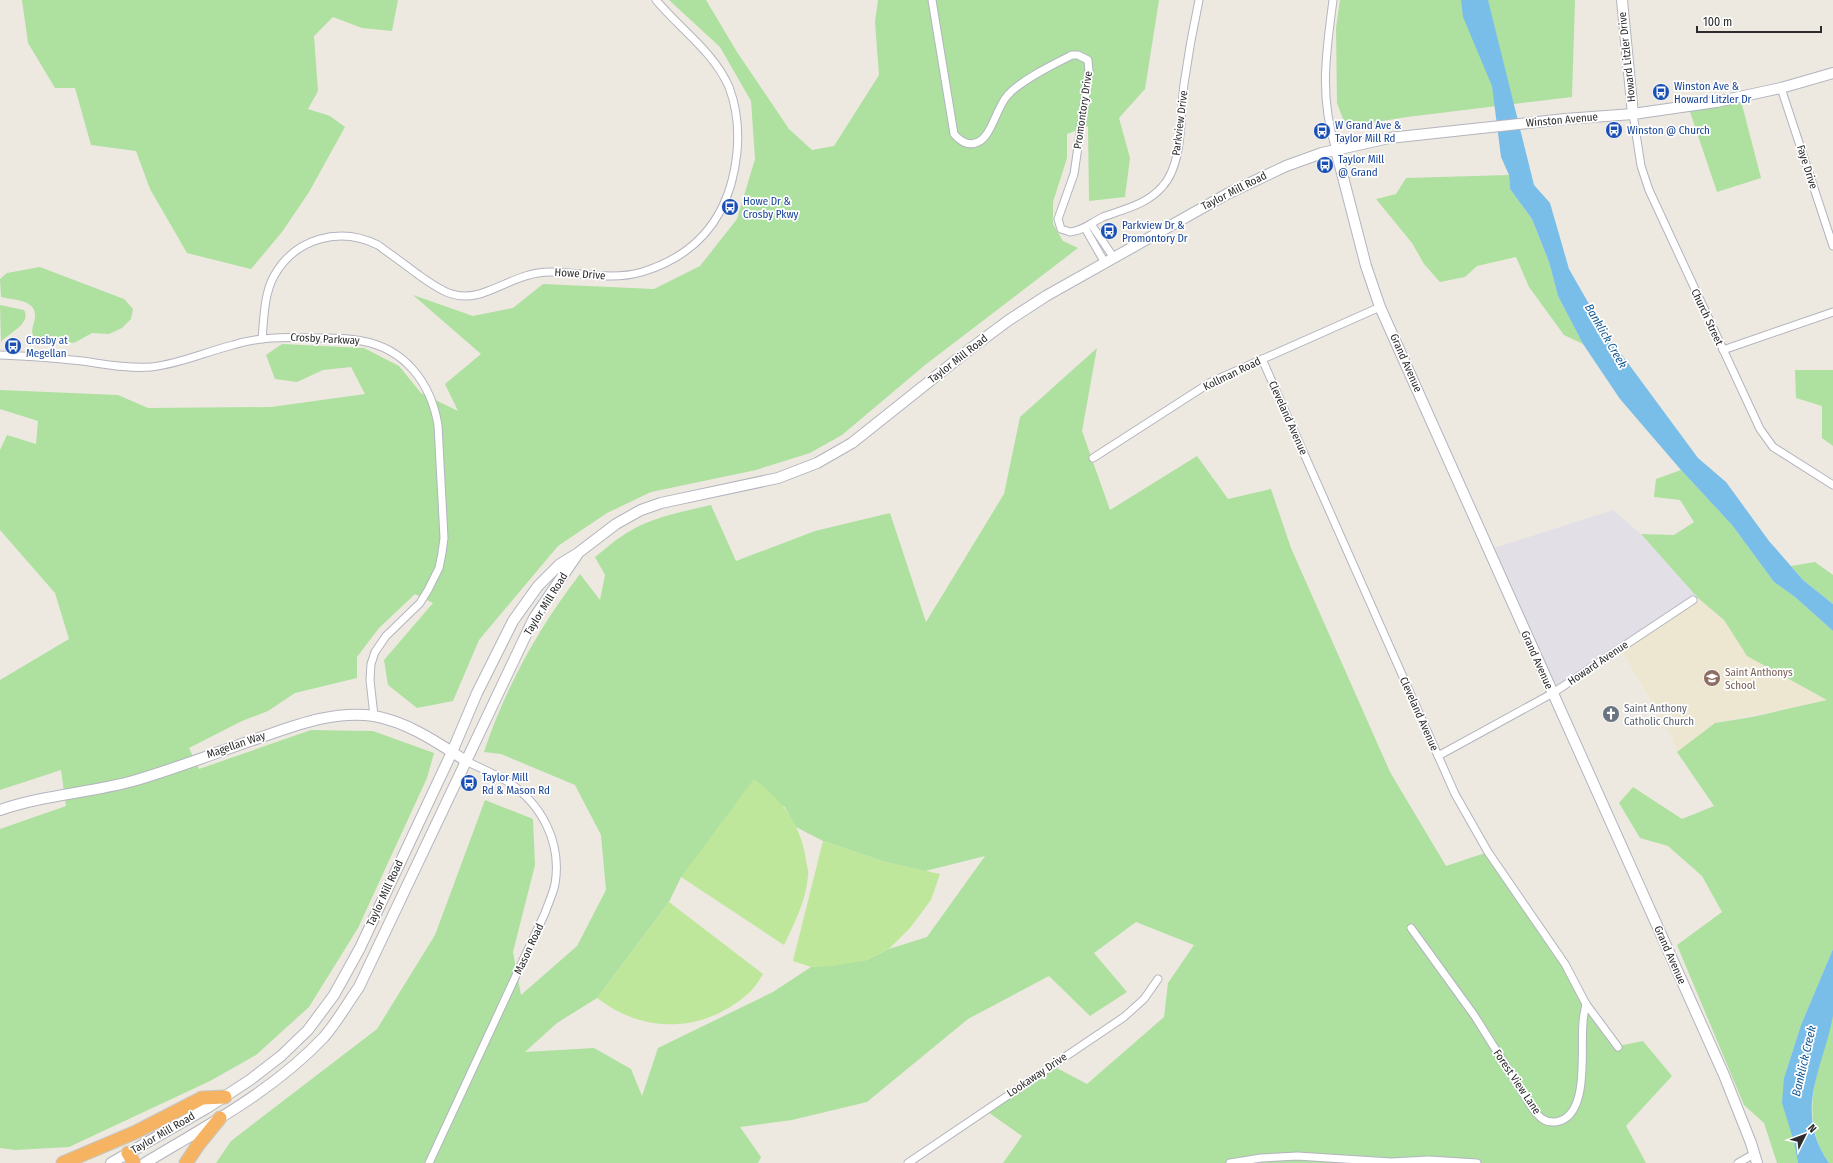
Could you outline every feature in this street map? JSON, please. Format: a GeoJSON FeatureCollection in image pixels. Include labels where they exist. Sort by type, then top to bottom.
{"type":"FeatureCollection","features":[{"type":"Feature","properties":{"kind":"highway"},"geometry":{"type":"LineString","coordinates":[[63,1163],[136,1132],[202,1098],[225,1097]]}},
{"type":"Feature","properties":{"kind":"highway"},"geometry":{"type":"LineString","coordinates":[[186,1163],[198,1145],[220,1118]]}},
{"type":"Feature","properties":{"kind":"main road","name":"Howard Litzler Drive"},"geometry":{"type":"LineString","coordinates":[[1622,0],[1633,114]]}},
{"type":"Feature","properties":{"kind":"main road","name":"Winston Avenue"},"geometry":{"type":"LineString","coordinates":[[1336,150],[1389,138],[1565,119],[1633,114],[1716,102],[1781,88],[1833,73]]}},
{"type":"Feature","properties":{"kind":"main road","name":"Taylor Mill Road"},"geometry":{"type":"LineString","coordinates":[[111,1163],[131,1158],[225,1097],[257,1075],[295,1044],[308,1030],[334,995],[360,948],[478,693],[514,621],[538,586],[560,564],[578,553],[616,524],[654,506],[681,498],[771,479],[817,463],[858,438],[1009,320],[1046,296],[1227,194],[1293,164],[1336,150]]}},
{"type":"Feature","properties":{"kind":"main road","name":"Grand Avenue"},"geometry":{"type":"LineString","coordinates":[[1336,150],[1366,266],[1380,307],[1724,1075],[1756,1158]]}},
{"type":"Feature","properties":{"kind":"main road","name":"Taylor Mill Road"},"geometry":{"type":"LineString","coordinates":[[145,1163],[220,1118],[278,1080],[324,1036],[334,1024],[359,987],[534,618],[578,553]]}},
{"type":"Feature","properties":{"kind":"main road","name":"Magellan Way"},"geometry":{"type":"LineString","coordinates":[[0,810],[51,796],[132,781],[302,723],[339,716],[374,716],[389,720],[418,732],[466,761]]}},
{"type":"Feature","properties":{"kind":"street","name":"Howe Drive"},"geometry":{"type":"LineString","coordinates":[[262,339],[266,300],[274,276],[296,250],[319,238],[344,236],[366,239],[378,245],[442,291],[460,296],[479,295],[526,275],[537,273],[552,272],[610,277],[641,272],[657,266],[688,249],[703,236],[717,219],[735,174],[738,133],[736,107],[728,86],[716,65],[656,0]]}},
{"type":"Feature","properties":{"kind":"street","name":"Promontory Drive"},"geometry":{"type":"LineString","coordinates":[[932,0],[954,134],[959,140],[966,143],[978,142],[985,136],[999,106],[1006,96],[1015,88],[1072,55],[1078,55],[1088,60],[1089,72],[1074,174],[1058,219],[1061,228],[1066,231],[1075,232],[1088,226]]}},
{"type":"Feature","properties":{"kind":"street","name":"Parkview Drive"},"geometry":{"type":"LineString","coordinates":[[1088,226],[1103,217],[1130,209],[1145,201],[1162,188],[1167,182],[1178,152],[1184,84],[1199,0]]}},
{"type":"Feature","properties":{"kind":"street"},"geometry":{"type":"LineString","coordinates":[[1332,0],[1324,83],[1331,134],[1336,150]]}},
{"type":"Feature","properties":{"kind":"street","name":"Faye Drive"},"geometry":{"type":"LineString","coordinates":[[1781,88],[1833,246]]}},
{"type":"Feature","properties":{"kind":"street","name":"Church Street"},"geometry":{"type":"LineString","coordinates":[[1633,114],[1641,166],[1649,190],[1760,429],[1766,440],[1782,454],[1833,485]]}},
{"type":"Feature","properties":{"kind":"street"},"geometry":{"type":"LineString","coordinates":[[1088,226],[1110,260]]}},
{"type":"Feature","properties":{"kind":"street","name":"Kollman Road"},"geometry":{"type":"LineString","coordinates":[[1093,458],[1211,382],[1380,307]]}},
{"type":"Feature","properties":{"kind":"street"},"geometry":{"type":"LineString","coordinates":[[1723,350],[1833,312]]}},
{"type":"Feature","properties":{"kind":"street","name":"Crosby Parkway"},"geometry":{"type":"LineString","coordinates":[[0,355],[61,359],[122,366],[151,367],[176,363],[233,345],[262,339],[344,338],[374,344],[388,350],[407,364],[422,381],[435,408],[438,425],[444,538],[439,568],[428,590],[420,603],[386,636],[375,652],[371,664],[370,680],[374,716]]}},
{"type":"Feature","properties":{"kind":"street","name":"Cleveland Avenue"},"geometry":{"type":"LineString","coordinates":[[1262,359],[1455,794],[1477,834],[1565,964],[1586,1004],[1618,1046]]}},
{"type":"Feature","properties":{"kind":"street","name":"Howard Avenue"},"geometry":{"type":"LineString","coordinates":[[1438,756],[1553,693],[1693,600]]}},
{"type":"Feature","properties":{"kind":"street","name":"Mason Road"},"geometry":{"type":"LineString","coordinates":[[429,1163],[545,913],[556,875],[555,848],[540,811],[527,796],[507,781],[466,761]]}},
{"type":"Feature","properties":{"kind":"street","name":"Forest View Lane"},"geometry":{"type":"LineString","coordinates":[[1411,928],[1474,1015],[1533,1109],[1544,1121],[1551,1122],[1565,1118],[1577,1103],[1581,1080],[1583,1023],[1586,1004]]}},
{"type":"Feature","properties":{"kind":"street","name":"Lookaway Drive"},"geometry":{"type":"LineString","coordinates":[[908,1163],[1124,1017],[1144,999],[1158,978]]}},
{"type":"Feature","properties":{"kind":"street"},"geometry":{"type":"LineString","coordinates":[[1230,1163],[1261,1158],[1297,1156],[1391,1162],[1429,1160],[1477,1163]]}},
{"type":"Feature","properties":{"kind":"street"},"geometry":{"type":"LineString","coordinates":[[1738,1163],[1756,1158]]}},
{"type":"Feature","properties":{"kind":"shaded area"},"geometry":{"type":"Polygon","coordinates":[[[1613,510],[1641,534],[1698,598],[1553,693],[1488,550],[1613,510]]]}},
{"type":"Feature","properties":{"kind":"shaded area","name":"Saint Anthonys School"},"geometry":{"type":"Polygon","coordinates":[[[1698,598],[1724,620],[1747,656],[1828,700],[1715,723],[1677,752],[1671,735],[1620,648],[1698,598]]]}},
{"type":"Feature","properties":{"kind":"green space"},"geometry":{"type":"Polygon","coordinates":[[[22,0],[398,0],[392,31],[362,28],[333,17],[314,36],[318,91],[308,109],[330,116],[345,127],[309,192],[282,232],[251,269],[187,253],[150,189],[136,151],[91,145],[75,88],[55,88],[28,43],[22,0]]]}},
{"type":"Feature","properties":{"kind":"green space"},"geometry":{"type":"Polygon","coordinates":[[[669,0],[706,0],[737,52],[789,129],[812,150],[834,146],[879,75],[875,22],[878,0],[1159,0],[1145,89],[1119,118],[1130,158],[1125,197],[1089,201],[1088,126],[1067,134],[1067,158],[1053,202],[1053,224],[1063,241],[1078,248],[925,365],[842,435],[810,453],[756,470],[651,492],[607,513],[558,546],[479,640],[453,701],[417,708],[388,685],[384,660],[433,603],[415,594],[379,628],[357,657],[357,678],[295,693],[268,711],[242,721],[189,748],[199,769],[311,730],[373,731],[434,753],[427,778],[358,928],[309,1007],[256,1055],[210,1081],[69,1147],[15,1150],[0,1148],[0,829],[66,806],[61,770],[0,790],[0,680],[69,639],[55,593],[0,530],[0,450],[7,435],[36,444],[38,421],[0,409],[0,390],[118,395],[148,408],[271,407],[365,394],[351,367],[323,370],[297,382],[275,379],[266,355],[282,344],[364,348],[399,366],[421,393],[458,411],[445,384],[481,354],[413,295],[473,316],[513,308],[543,284],[654,289],[700,266],[737,219],[755,159],[751,101],[720,47],[669,0]]]}},
{"type":"Feature","properties":{"kind":"green space"},"geometry":{"type":"Polygon","coordinates":[[[1340,0],[1575,0],[1572,97],[1407,117],[1346,127],[1337,103],[1336,28],[1340,0]]]}},
{"type":"Feature","properties":{"kind":"green space"},"geometry":{"type":"Polygon","coordinates":[[[1740,97],[1761,178],[1717,192],[1688,106],[1740,97]]]}},
{"type":"Feature","properties":{"kind":"green space"},"geometry":{"type":"Polygon","coordinates":[[[1509,175],[1510,189],[1532,219],[1549,262],[1558,296],[1583,344],[1564,335],[1529,287],[1516,257],[1477,266],[1465,277],[1440,282],[1424,264],[1412,243],[1376,199],[1396,194],[1406,178],[1509,175]]]}},
{"type":"Feature","properties":{"kind":"green space"},"geometry":{"type":"Polygon","coordinates":[[[40,267],[124,299],[133,309],[131,319],[122,328],[109,334],[92,333],[74,343],[33,336],[32,330],[35,317],[34,309],[31,305],[21,301],[1,297],[0,279],[7,273],[40,267]]]}},
{"type":"Feature","properties":{"kind":"green space"},"geometry":{"type":"Polygon","coordinates":[[[0,305],[24,310],[26,315],[22,324],[1,342],[0,305]]]}},
{"type":"Feature","properties":{"kind":"green space"},"geometry":{"type":"Polygon","coordinates":[[[1097,348],[1082,431],[1110,510],[1197,456],[1228,499],[1271,489],[1291,548],[1390,772],[1446,866],[1488,852],[1618,1046],[1643,1041],[1672,1076],[1626,1126],[1646,1163],[1003,1163],[1022,1136],[985,1110],[1051,1065],[1087,1084],[1164,1017],[1168,983],[1194,945],[1136,922],[1094,953],[1127,992],[1090,1016],[1049,976],[968,1019],[867,1102],[792,1120],[740,1127],[761,1157],[758,1163],[216,1163],[231,1141],[377,1029],[435,935],[485,800],[533,819],[535,865],[513,952],[521,995],[577,946],[606,890],[601,835],[575,785],[501,754],[484,752],[492,728],[524,659],[551,615],[580,574],[600,600],[605,575],[595,557],[621,536],[645,523],[677,513],[711,505],[736,561],[815,531],[890,513],[926,622],[1004,494],[1020,417],[1097,348]],[[784,806],[681,877],[669,902],[597,998],[557,1023],[525,1052],[594,1048],[631,1069],[642,1096],[658,1048],[773,992],[811,967],[867,960],[889,949],[927,937],[985,856],[925,871],[885,862],[823,841],[796,827],[784,806]]]}},
{"type":"Feature","properties":{"kind":"green space"},"geometry":{"type":"Polygon","coordinates":[[[1795,370],[1833,370],[1833,446],[1822,438],[1822,406],[1796,398],[1795,370]]]}},
{"type":"Feature","properties":{"kind":"green space"},"geometry":{"type":"Polygon","coordinates":[[[1681,470],[1732,525],[1774,582],[1795,597],[1833,631],[1833,949],[1801,1025],[1784,1078],[1798,1163],[1777,1163],[1764,1123],[1744,1105],[1677,945],[1722,912],[1702,876],[1668,846],[1640,838],[1619,803],[1633,787],[1682,819],[1714,806],[1677,752],[1715,723],[1752,717],[1827,700],[1747,656],[1724,620],[1698,598],[1641,534],[1674,535],[1694,522],[1680,500],[1654,497],[1656,479],[1681,470]]]}},
{"type":"Feature","properties":{"kind":"green space"},"geometry":{"type":"Polygon","coordinates":[[[1815,562],[1833,575],[1833,604],[1803,580],[1791,566],[1815,562]]]}},
{"type":"Feature","properties":{"kind":"green space"},"geometry":{"type":"Polygon","coordinates":[[[754,779],[782,805],[795,825],[804,848],[808,869],[805,894],[784,945],[681,877],[754,779]]]}},
{"type":"Feature","properties":{"kind":"green space"},"geometry":{"type":"Polygon","coordinates":[[[823,841],[885,862],[940,874],[931,900],[910,928],[889,949],[867,960],[833,966],[811,967],[793,961],[823,841]]]}},
{"type":"Feature","properties":{"kind":"green space"},"geometry":{"type":"Polygon","coordinates":[[[669,902],[763,974],[750,992],[732,1006],[714,1015],[694,1022],[675,1024],[655,1023],[635,1018],[616,1010],[597,998],[669,902]]]}},
{"type":"Feature","properties":{"kind":"green space"},"geometry":{"type":"Polygon","coordinates":[[[1833,1015],[1833,1163],[1829,1163],[1819,1145],[1814,1127],[1812,1109],[1817,1071],[1833,1015]]]}},
{"type":"Feature","properties":{"kind":"water","name":"Banklick Creek"},"geometry":{"type":"Polygon","coordinates":[[[1461,0],[1488,0],[1534,185],[1550,203],[1569,269],[1605,332],[1698,458],[1726,482],[1769,541],[1803,580],[1833,604],[1833,631],[1795,597],[1774,582],[1732,525],[1681,470],[1620,399],[1583,344],[1558,296],[1549,262],[1532,219],[1510,189],[1509,175],[1501,157],[1492,86],[1463,17],[1461,0]]]}},
{"type":"Feature","properties":{"kind":"water","name":"Banklick Creek"},"geometry":{"type":"Polygon","coordinates":[[[1833,949],[1833,1016],[1818,1072],[1812,1108],[1813,1126],[1818,1144],[1829,1163],[1798,1163],[1794,1142],[1782,1103],[1784,1078],[1801,1025],[1833,949]]]}},
{"type":"Feature","properties":{"kind":"place","name":"Winston Ave & Howard Litzler Dr"},"geometry":{"type":"Point","coordinates":[1661,92]}},
{"type":"Feature","properties":{"kind":"place","name":"Winston @ Church"},"geometry":{"type":"Point","coordinates":[1614,130]}},
{"type":"Feature","properties":{"kind":"place","name":"W Grand Ave & Taylor Mill Rd"},"geometry":{"type":"Point","coordinates":[1322,131]}},
{"type":"Feature","properties":{"kind":"place","name":"Taylor Mill @ Grand"},"geometry":{"type":"Point","coordinates":[1325,165]}},
{"type":"Feature","properties":{"kind":"place","name":"Howe Dr & Crosby Pkwy"},"geometry":{"type":"Point","coordinates":[730,207]}},
{"type":"Feature","properties":{"kind":"place","name":"Parkview Dr & Promontory Dr"},"geometry":{"type":"Point","coordinates":[1109,231]}},
{"type":"Feature","properties":{"kind":"place","name":"Crosby at Megellan"},"geometry":{"type":"Point","coordinates":[13,346]}},
{"type":"Feature","properties":{"kind":"place","name":"Saint Anthonys School"},"geometry":{"type":"Point","coordinates":[1712,678]}},
{"type":"Feature","properties":{"kind":"place","name":"Saint Anthony Catholic Church"},"geometry":{"type":"Point","coordinates":[1611,714]}},
{"type":"Feature","properties":{"kind":"place","name":"Taylor Mill Rd & Mason Rd"},"geometry":{"type":"Point","coordinates":[469,783]}}]}
